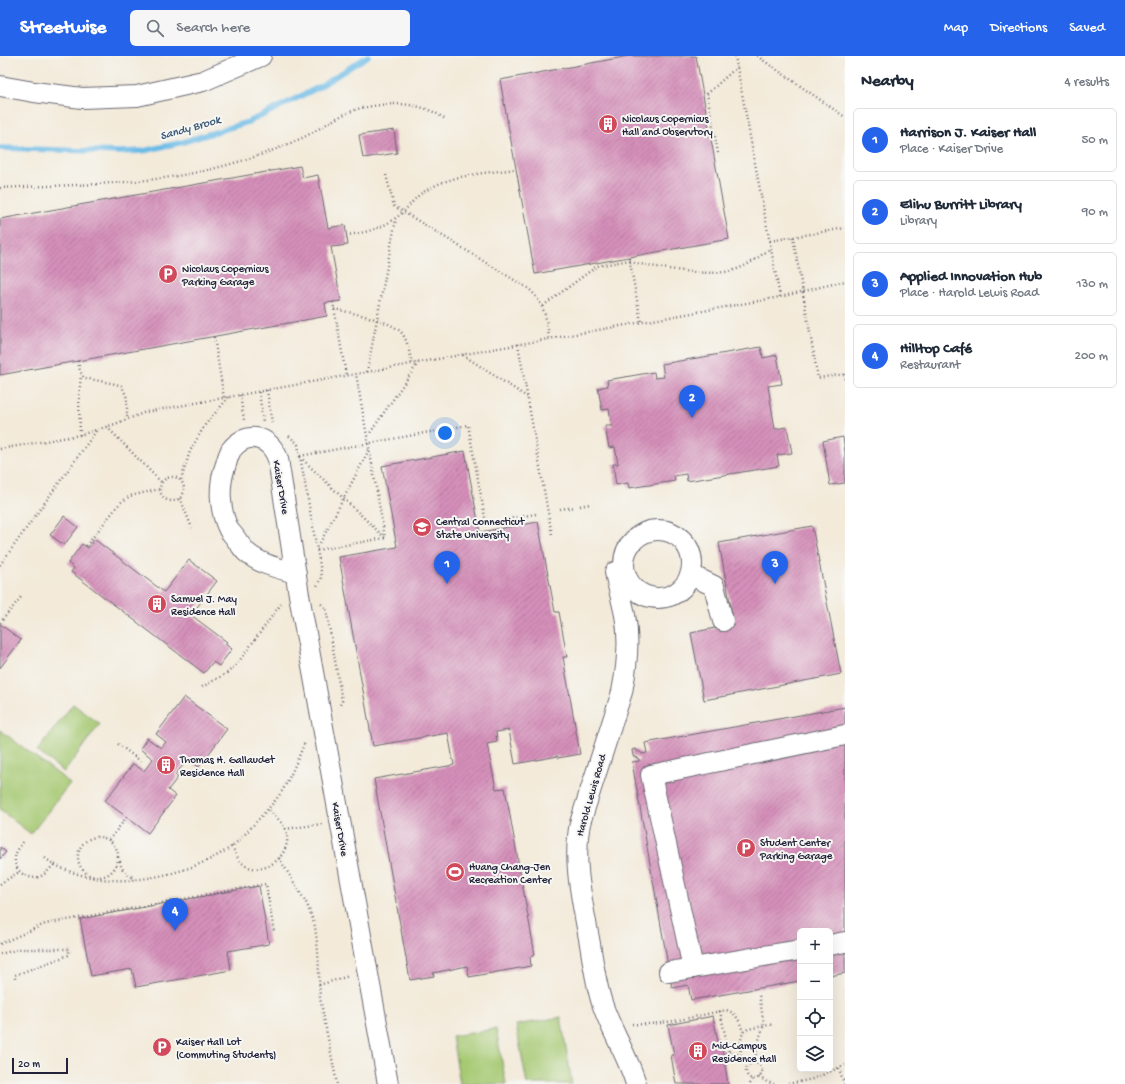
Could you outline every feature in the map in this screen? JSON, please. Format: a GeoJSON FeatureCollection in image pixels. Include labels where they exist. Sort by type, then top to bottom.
{"type":"FeatureCollection","features":[{"type":"Feature","properties":{"kind":"street"},"geometry":{"type":"LineString","coordinates":[[0,86],[82,98],[137,96],[202,81],[261,56]]}},
{"type":"Feature","properties":{"kind":"street"},"geometry":{"type":"LineString","coordinates":[[257,440],[238,443],[230,451],[221,477],[221,504],[229,529],[246,551],[268,566],[296,573]]}},
{"type":"Feature","properties":{"kind":"street","name":"Kaiser Drive"},"geometry":{"type":"LineString","coordinates":[[257,440],[270,444],[278,459],[296,573],[357,919],[388,1084]]}},
{"type":"Feature","properties":{"kind":"street"},"geometry":{"type":"LineString","coordinates":[[658,530],[678,536],[686,544],[691,553],[691,575],[686,584],[678,592],[669,597],[646,597],[636,591],[620,571],[628,548],[636,538],[646,532],[658,530]]}},
{"type":"Feature","properties":{"kind":"street","name":"Harold Lewis Road"},"geometry":{"type":"LineString","coordinates":[[620,571],[628,649],[625,674],[622,692],[580,823],[577,839],[577,857],[580,890],[602,1004],[630,1064],[636,1084]]}},
{"type":"Feature","properties":{"kind":"street"},"geometry":{"type":"LineString","coordinates":[[691,575],[714,586],[723,621]]}},
{"type":"Feature","properties":{"kind":"street"},"geometry":{"type":"LineString","coordinates":[[692,968],[652,775],[845,735]]}},
{"type":"Feature","properties":{"kind":"street"},"geometry":{"type":"LineString","coordinates":[[833,944],[845,942]]}},
{"type":"Feature","properties":{"kind":"street"},"geometry":{"type":"LineString","coordinates":[[669,972],[797,950]]}},
{"type":"Feature","properties":{"kind":"path"},"geometry":{"type":"LineString","coordinates":[[735,56],[780,297]]}},
{"type":"Feature","properties":{"kind":"path"},"geometry":{"type":"LineString","coordinates":[[758,56],[845,117]]}},
{"type":"Feature","properties":{"kind":"path"},"geometry":{"type":"LineString","coordinates":[[718,153],[707,94],[737,66]]}},
{"type":"Feature","properties":{"kind":"path"},"geometry":{"type":"LineString","coordinates":[[0,188],[124,183],[166,179],[192,174],[233,164],[286,145],[348,113],[365,107],[394,104],[413,105],[429,110],[445,119]]}},
{"type":"Feature","properties":{"kind":"path"},"geometry":{"type":"LineString","coordinates":[[346,236],[378,228],[396,219],[426,190],[443,182],[464,177],[516,169]]}},
{"type":"Feature","properties":{"kind":"path"},"geometry":{"type":"LineString","coordinates":[[386,175],[394,206],[529,289],[536,295],[546,314],[549,338]]}},
{"type":"Feature","properties":{"kind":"path"},"geometry":{"type":"LineString","coordinates":[[368,372],[396,219]]}},
{"type":"Feature","properties":{"kind":"path"},"geometry":{"type":"LineString","coordinates":[[770,241],[845,228]]}},
{"type":"Feature","properties":{"kind":"path"},"geometry":{"type":"LineString","coordinates":[[793,237],[818,378],[844,374],[845,381]]}},
{"type":"Feature","properties":{"kind":"path"},"geometry":{"type":"LineString","coordinates":[[543,306],[597,266],[629,259],[684,270],[722,272],[734,270],[747,264],[771,248]]}},
{"type":"Feature","properties":{"kind":"path"},"geometry":{"type":"LineString","coordinates":[[629,259],[642,322]]}},
{"type":"Feature","properties":{"kind":"path"},"geometry":{"type":"LineString","coordinates":[[0,449],[80,435],[107,427],[146,412],[780,297],[845,281]]}},
{"type":"Feature","properties":{"kind":"path"},"geometry":{"type":"LineString","coordinates":[[333,302],[346,375]]}},
{"type":"Feature","properties":{"kind":"path"},"geometry":{"type":"LineString","coordinates":[[334,309],[377,320],[388,324],[400,332],[406,341],[412,364]]}},
{"type":"Feature","properties":{"kind":"path"},"geometry":{"type":"LineString","coordinates":[[214,336],[224,398]]}},
{"type":"Feature","properties":{"kind":"path"},"geometry":{"type":"LineString","coordinates":[[518,344],[552,535]]}},
{"type":"Feature","properties":{"kind":"path"},"geometry":{"type":"LineString","coordinates":[[462,355],[528,397]]}},
{"type":"Feature","properties":{"kind":"path"},"geometry":{"type":"LineString","coordinates":[[78,361],[81,375],[79,396],[80,435]]}},
{"type":"Feature","properties":{"kind":"path"},"geometry":{"type":"LineString","coordinates":[[367,436],[418,363]]}},
{"type":"Feature","properties":{"kind":"path"},"geometry":{"type":"LineString","coordinates":[[356,374],[385,538]]}},
{"type":"Feature","properties":{"kind":"path"},"geometry":{"type":"LineString","coordinates":[[81,375],[88,380],[122,386],[127,398],[127,420]]}},
{"type":"Feature","properties":{"kind":"path"},"geometry":{"type":"LineString","coordinates":[[257,440],[259,392]]}},
{"type":"Feature","properties":{"kind":"path"},"geometry":{"type":"LineString","coordinates":[[240,395],[257,440]]}},
{"type":"Feature","properties":{"kind":"path"},"geometry":{"type":"LineString","coordinates":[[181,480],[170,477],[162,483],[160,489],[161,493],[166,499],[174,501],[180,498],[183,494],[184,487],[181,480],[190,452],[204,425],[230,397]]}},
{"type":"Feature","properties":{"kind":"path"},"geometry":{"type":"LineString","coordinates":[[385,538],[300,456],[468,425],[486,523]]}},
{"type":"Feature","properties":{"kind":"path"},"geometry":{"type":"LineString","coordinates":[[107,427],[162,483]]}},
{"type":"Feature","properties":{"kind":"path"},"geometry":{"type":"LineString","coordinates":[[0,565],[98,430]]}},
{"type":"Feature","properties":{"kind":"path"},"geometry":{"type":"LineString","coordinates":[[320,543],[370,450]]}},
{"type":"Feature","properties":{"kind":"path"},"geometry":{"type":"LineString","coordinates":[[86,546],[120,503],[130,496],[160,489]]}},
{"type":"Feature","properties":{"kind":"path"},"geometry":{"type":"LineString","coordinates":[[180,498],[192,528]]}},
{"type":"Feature","properties":{"kind":"path"},"geometry":{"type":"LineString","coordinates":[[580,506],[590,504]]}},
{"type":"Feature","properties":{"kind":"path"},"geometry":{"type":"LineString","coordinates":[[560,510],[575,507]]}},
{"type":"Feature","properties":{"kind":"path"},"geometry":{"type":"LineString","coordinates":[[523,516],[536,514]]}},
{"type":"Feature","properties":{"kind":"path"},"geometry":{"type":"LineString","coordinates":[[504,520],[518,517]]}},
{"type":"Feature","properties":{"kind":"path"},"geometry":{"type":"LineString","coordinates":[[317,550],[385,538]]}},
{"type":"Feature","properties":{"kind":"path"},"geometry":{"type":"LineString","coordinates":[[0,623],[20,597]]}},
{"type":"Feature","properties":{"kind":"path"},"geometry":{"type":"LineString","coordinates":[[202,686],[232,670],[252,646],[283,602]]}},
{"type":"Feature","properties":{"kind":"path"},"geometry":{"type":"LineString","coordinates":[[45,858],[54,865],[92,877],[109,880],[140,879],[173,873],[192,867],[216,856],[232,846],[268,809],[284,787],[296,764],[308,735]]}},
{"type":"Feature","properties":{"kind":"path"},"geometry":{"type":"LineString","coordinates":[[118,744],[143,763]]}},
{"type":"Feature","properties":{"kind":"path"},"geometry":{"type":"LineString","coordinates":[[232,846],[241,862],[253,868],[264,868],[271,865],[279,858],[285,848],[287,835],[285,829],[268,809]]}},
{"type":"Feature","properties":{"kind":"path"},"geometry":{"type":"LineString","coordinates":[[109,840],[127,817]]}},
{"type":"Feature","properties":{"kind":"path"},"geometry":{"type":"LineString","coordinates":[[285,829],[328,823]]}},
{"type":"Feature","properties":{"kind":"path"},"geometry":{"type":"LineString","coordinates":[[119,857],[115,869],[111,874],[105,877],[92,877],[86,874],[78,863],[78,856],[83,843],[89,839],[102,837],[114,844],[118,850],[119,857],[120,864],[123,870],[133,878],[140,879]]}},
{"type":"Feature","properties":{"kind":"path"},"geometry":{"type":"LineString","coordinates":[[24,842],[17,851],[15,858],[16,866],[19,872],[32,878],[39,877],[45,874],[54,865]]}},
{"type":"Feature","properties":{"kind":"path"},"geometry":{"type":"LineString","coordinates":[[279,858],[306,904],[315,926],[318,951],[320,998],[337,1084]]}},
{"type":"Feature","properties":{"kind":"path"},"geometry":{"type":"LineString","coordinates":[[0,884],[19,872]]}},
{"type":"Feature","properties":{"kind":"path"},"geometry":{"type":"LineString","coordinates":[[0,944],[45,924],[266,884],[274,932]]}},
{"type":"Feature","properties":{"kind":"path"},"geometry":{"type":"LineString","coordinates":[[0,954],[20,948],[69,949],[69,955],[15,974],[15,980]]}},
{"type":"Feature","properties":{"kind":"path"},"geometry":{"type":"LineString","coordinates":[[319,985],[356,974]]}},
{"type":"Feature","properties":{"kind":"path"},"geometry":{"type":"LineString","coordinates":[[754,1063],[760,1036],[764,1026],[759,994]]}},
{"type":"Feature","properties":{"kind":"path"},"geometry":{"type":"LineString","coordinates":[[633,1024],[660,1024],[726,1010],[738,1018],[743,1032],[740,1042],[741,1055]]}},
{"type":"Feature","properties":{"kind":"path"},"geometry":{"type":"LineString","coordinates":[[720,1011],[729,1052]]}},
{"type":"Feature","properties":{"kind":"path"},"geometry":{"type":"LineString","coordinates":[[743,1032],[748,1029],[774,1024]]}},
{"type":"Feature","properties":{"kind":"path"},"geometry":{"type":"LineString","coordinates":[[725,1053],[729,1052],[741,1055],[750,1064]]}},
{"type":"Feature","properties":{"kind":"path"},"geometry":{"type":"LineString","coordinates":[[760,1077],[762,1069],[759,1065],[754,1063],[750,1064],[746,1068],[747,1076],[752,1079],[760,1077],[767,1082],[774,1084]]}},
{"type":"Feature","properties":{"kind":"path"},"geometry":{"type":"LineString","coordinates":[[788,1084],[813,1078],[845,1065]]}},
{"type":"Feature","properties":{"kind":"path"},"geometry":{"type":"LineString","coordinates":[[839,1068],[844,1084]]}},
{"type":"Feature","properties":{"kind":"path"},"geometry":{"type":"LineString","coordinates":[[750,1084],[752,1079]]}},
{"type":"Feature","properties":{"kind":"green space"},"geometry":{"type":"Polygon","coordinates":[[[73,704],[100,724],[64,772],[37,751],[73,704]]]}},
{"type":"Feature","properties":{"kind":"green space"},"geometry":{"type":"Polygon","coordinates":[[[0,730],[70,783],[31,834],[0,810],[0,730]]]}},
{"type":"Feature","properties":{"kind":"green space"},"geometry":{"type":"Polygon","coordinates":[[[561,1017],[572,1084],[527,1084],[516,1025],[561,1017]]]}},
{"type":"Feature","properties":{"kind":"green space"},"geometry":{"type":"Polygon","coordinates":[[[496,1029],[506,1084],[460,1084],[452,1036],[496,1029]]]}},
{"type":"Feature","properties":{"kind":"building","name":"Nicolaus Copernicus Hall and Observtory"},"geometry":{"type":"Polygon","coordinates":[[[629,56],[696,56],[729,239],[535,274],[500,80],[629,56]]]}},
{"type":"Feature","properties":{"kind":"building"},"geometry":{"type":"Polygon","coordinates":[[[394,130],[397,153],[363,158],[359,135],[394,130]]]}},
{"type":"Feature","properties":{"kind":"building","name":"Nicolaus Copernicus Parking Garage"},"geometry":{"type":"Polygon","coordinates":[[[300,166],[303,178],[318,175],[328,228],[345,225],[348,245],[331,247],[341,301],[325,303],[327,316],[0,375],[0,219],[300,166]]]}},
{"type":"Feature","properties":{"kind":"building"},"geometry":{"type":"Polygon","coordinates":[[[761,347],[763,358],[777,355],[782,384],[768,386],[775,429],[787,427],[792,453],[777,455],[779,466],[687,481],[686,474],[674,476],[675,481],[629,488],[628,483],[616,485],[613,464],[618,464],[615,447],[609,448],[605,426],[612,426],[609,409],[602,410],[598,388],[608,386],[607,380],[654,372],[655,378],[664,377],[662,364],[761,347]]]}},
{"type":"Feature","properties":{"kind":"building"},"geometry":{"type":"Polygon","coordinates":[[[843,437],[845,452],[845,483],[830,485],[823,441],[843,437]]]}},
{"type":"Feature","properties":{"kind":"building"},"geometry":{"type":"Polygon","coordinates":[[[465,451],[480,532],[538,522],[555,612],[559,612],[567,657],[563,657],[580,754],[558,758],[558,756],[515,764],[509,730],[496,732],[497,742],[487,744],[496,789],[505,788],[535,955],[530,957],[531,966],[469,977],[467,966],[433,973],[434,976],[410,980],[374,779],[454,765],[448,733],[373,746],[339,557],[397,547],[382,466],[465,451]]]}},
{"type":"Feature","properties":{"kind":"building"},"geometry":{"type":"Polygon","coordinates":[[[64,516],[78,527],[64,545],[50,535],[64,516]]]}},
{"type":"Feature","properties":{"kind":"building"},"geometry":{"type":"Polygon","coordinates":[[[812,526],[841,674],[704,700],[691,633],[734,624],[719,543],[812,526]]]}},
{"type":"Feature","properties":{"kind":"building","name":"Samuel J. May Residence Hall"},"geometry":{"type":"Polygon","coordinates":[[[94,539],[164,592],[189,560],[217,581],[191,615],[227,642],[225,644],[232,649],[219,666],[213,662],[204,673],[71,572],[74,568],[68,563],[82,544],[88,548],[94,539]]]}},
{"type":"Feature","properties":{"kind":"building"},"geometry":{"type":"Polygon","coordinates":[[[0,624],[21,640],[0,668],[0,624]]]}},
{"type":"Feature","properties":{"kind":"building","name":"Thomas H. Gallaudet Residence Hall"},"geometry":{"type":"Polygon","coordinates":[[[184,697],[227,729],[199,767],[188,759],[175,775],[178,777],[168,790],[176,796],[148,833],[105,801],[133,764],[144,771],[153,759],[140,749],[147,738],[161,748],[166,742],[156,734],[184,697]]]}},
{"type":"Feature","properties":{"kind":"building","name":"Student Center Parking Garage"},"geometry":{"type":"Polygon","coordinates":[[[845,707],[845,973],[833,975],[833,928],[797,928],[797,982],[691,1000],[688,985],[672,988],[632,762],[639,761],[639,759],[633,756],[632,750],[635,749],[643,754],[647,753],[645,743],[845,707]]]}},
{"type":"Feature","properties":{"kind":"building"},"geometry":{"type":"Polygon","coordinates":[[[0,847],[6,852],[0,859],[0,847]]]}},
{"type":"Feature","properties":{"kind":"building"},"geometry":{"type":"Polygon","coordinates":[[[259,886],[269,944],[228,951],[231,970],[136,987],[132,969],[91,976],[80,919],[259,886]]]}},
{"type":"Feature","properties":{"kind":"building","name":"Mid-Campus Residence Hall"},"geometry":{"type":"Polygon","coordinates":[[[713,1016],[719,1047],[722,1047],[728,1084],[676,1084],[671,1055],[674,1055],[668,1025],[713,1016]]]}},
{"type":"Feature","properties":{"kind":"waterway","name":"Sandy Brook"},"geometry":{"type":"LineString","coordinates":[[0,148],[120,152],[143,151],[183,142],[248,122],[261,116],[319,87],[368,56]]}},
{"type":"Feature","properties":{"kind":"place","name":"Nicolaus Copernicus Hall and Observtory"},"geometry":{"type":"Point","coordinates":[608,124]}},
{"type":"Feature","properties":{"kind":"place","name":"Nicolaus Copernicus Parking Garage"},"geometry":{"type":"Point","coordinates":[168,274]}},
{"type":"Feature","properties":{"kind":"place","name":"Elihu Burritt Library"},"geometry":{"type":"Point","coordinates":[692,418]}},
{"type":"Feature","properties":{"kind":"place","name":"Central Connecticut State University"},"geometry":{"type":"Point","coordinates":[422,527]}},
{"type":"Feature","properties":{"kind":"place","name":"Harrison J. Kaiser Hall"},"geometry":{"type":"Point","coordinates":[447,584]}},
{"type":"Feature","properties":{"kind":"place","name":"Applied Innovation Hub"},"geometry":{"type":"Point","coordinates":[775,584]}},
{"type":"Feature","properties":{"kind":"place","name":"Samuel J. May Residence Hall"},"geometry":{"type":"Point","coordinates":[157,604]}},
{"type":"Feature","properties":{"kind":"place","name":"Thomas H. Gallaudet Residence Hall"},"geometry":{"type":"Point","coordinates":[166,765]}},
{"type":"Feature","properties":{"kind":"place","name":"Student Center Parking Garage"},"geometry":{"type":"Point","coordinates":[746,848]}},
{"type":"Feature","properties":{"kind":"place","name":"Huang Chang-Jen Recreation Center"},"geometry":{"type":"Point","coordinates":[455,872]}},
{"type":"Feature","properties":{"kind":"place","name":"Hilltop Café"},"geometry":{"type":"Point","coordinates":[175,931]}},
{"type":"Feature","properties":{"kind":"place","name":"Kaiser Hall Lot (Commuting Students)"},"geometry":{"type":"Point","coordinates":[162,1047]}},
{"type":"Feature","properties":{"kind":"place","name":"Mid-Campus Residence Hall"},"geometry":{"type":"Point","coordinates":[698,1051]}}]}
